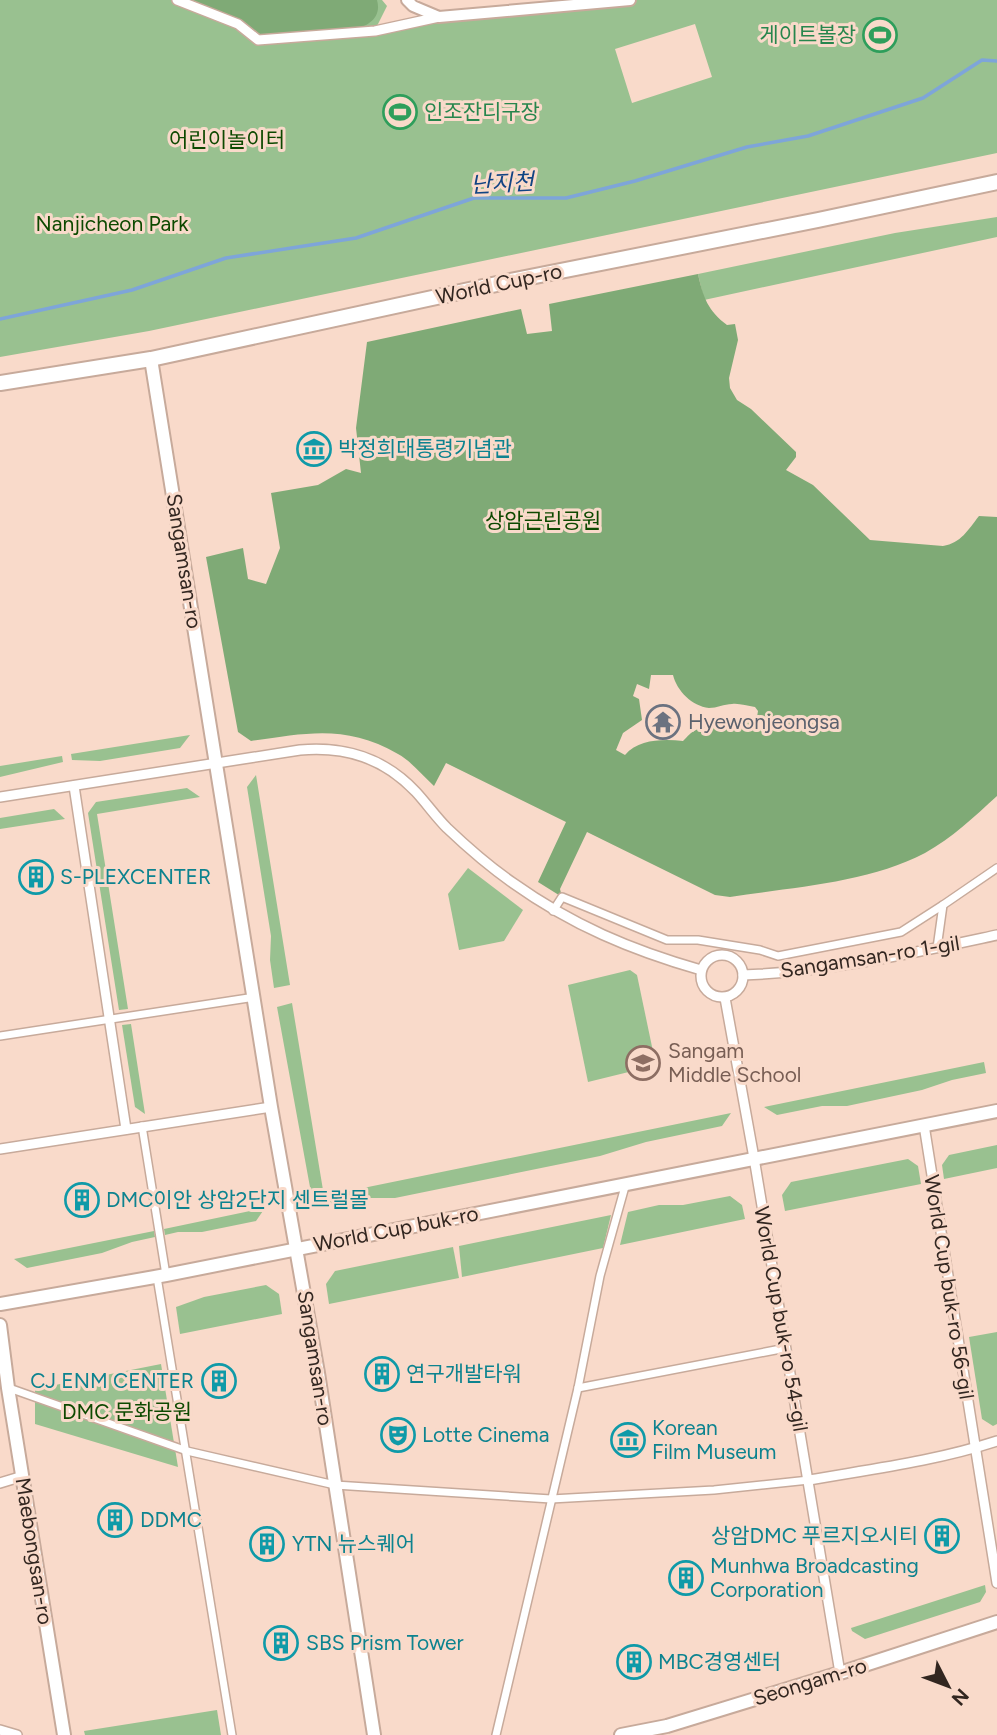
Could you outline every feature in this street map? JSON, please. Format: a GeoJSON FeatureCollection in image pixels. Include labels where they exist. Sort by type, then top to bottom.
{"type":"FeatureCollection","features":[{"type":"Feature","properties":{"kind":"main road","name":"World Cup-ro"},"geometry":{"type":"LineString","coordinates":[[0,383],[151,359],[501,283],[997,182]]}},
{"type":"Feature","properties":{"kind":"main road","name":"Sangamsan-ro"},"geometry":{"type":"LineString","coordinates":[[151,359],[374,1735]]}},
{"type":"Feature","properties":{"kind":"main road","name":"World Cup buk-ro"},"geometry":{"type":"LineString","coordinates":[[0,1304],[162,1276],[626,1182],[997,1111]]}},
{"type":"Feature","properties":{"kind":"main road","name":"Maebongsan-ro"},"geometry":{"type":"LineString","coordinates":[[0,1325],[64,1735]]}},
{"type":"Feature","properties":{"kind":"main road","name":"Seongam-ro"},"geometry":{"type":"LineString","coordinates":[[621,1735],[667,1726],[997,1622]]}},
{"type":"Feature","properties":{"kind":"street"},"geometry":{"type":"LineString","coordinates":[[177,0],[238,24],[258,40],[375,31],[439,17],[630,0]]}},
{"type":"Feature","properties":{"kind":"street"},"geometry":{"type":"LineString","coordinates":[[407,0],[413,6],[439,17]]}},
{"type":"Feature","properties":{"kind":"street"},"geometry":{"type":"LineString","coordinates":[[0,797],[320,748],[339,750],[369,758],[388,768],[406,782],[446,827],[480,858],[553,911],[628,947],[701,970]]}},
{"type":"Feature","properties":{"kind":"street"},"geometry":{"type":"LineString","coordinates":[[74,786],[126,1129]]}},
{"type":"Feature","properties":{"kind":"street"},"geometry":{"type":"LineString","coordinates":[[553,911],[562,897],[667,940],[698,940],[760,950],[778,956],[901,932],[997,868]]}},
{"type":"Feature","properties":{"kind":"street"},"geometry":{"type":"LineString","coordinates":[[937,948],[943,905]]}},
{"type":"Feature","properties":{"kind":"street","name":"Sangamsan-ro 1-gil"},"geometry":{"type":"LineString","coordinates":[[743,975],[821,969],[997,935]]}},
{"type":"Feature","properties":{"kind":"street"},"geometry":{"type":"LineString","coordinates":[[724,955],[737,961],[743,975],[739,990],[725,998],[718,998],[701,984],[701,970],[710,958],[724,955]]}},
{"type":"Feature","properties":{"kind":"street"},"geometry":{"type":"LineString","coordinates":[[0,1036],[254,997]]}},
{"type":"Feature","properties":{"kind":"street"},"geometry":{"type":"LineString","coordinates":[[725,998],[754,1157]]}},
{"type":"Feature","properties":{"kind":"street"},"geometry":{"type":"LineString","coordinates":[[0,1149],[271,1107]]}},
{"type":"Feature","properties":{"kind":"street","name":"World Cup buk-ro 56-gil"},"geometry":{"type":"LineString","coordinates":[[924,1125],[997,1583]]}},
{"type":"Feature","properties":{"kind":"street"},"geometry":{"type":"LineString","coordinates":[[142,1126],[187,1451],[232,1735]]}},
{"type":"Feature","properties":{"kind":"street","name":"World Cup buk-ro 54-gil"},"geometry":{"type":"LineString","coordinates":[[754,1157],[840,1673]]}},
{"type":"Feature","properties":{"kind":"street"},"geometry":{"type":"LineString","coordinates":[[496,1735],[578,1388],[600,1276],[626,1182]]}},
{"type":"Feature","properties":{"kind":"street"},"geometry":{"type":"LineString","coordinates":[[578,1388],[786,1348]]}},
{"type":"Feature","properties":{"kind":"street"},"geometry":{"type":"LineString","coordinates":[[8,1388],[187,1451],[335,1485],[551,1499],[714,1490],[809,1480],[975,1448],[997,1441]]}},
{"type":"Feature","properties":{"kind":"street"},"geometry":{"type":"LineString","coordinates":[[0,1483],[23,1476]]}},
{"type":"Feature","properties":{"kind":"street"},"geometry":{"type":"LineString","coordinates":[[0,1730],[17,1735]]}},
{"type":"Feature","properties":{"kind":"green space","name":"Nanjicheon Park"},"geometry":{"type":"Polygon","coordinates":[[[0,0],[382,0],[387,6],[375,30],[439,17],[630,0],[997,0],[997,153],[149,331],[0,357],[0,0]],[[695,24],[615,49],[632,103],[712,77],[695,24]]]}},
{"type":"Feature","properties":{"kind":"green space"},"geometry":{"type":"Polygon","coordinates":[[[192,0],[377,0],[378,6],[373,20],[353,30],[260,36],[240,23],[192,0]]]}},
{"type":"Feature","properties":{"kind":"green space"},"geometry":{"type":"Polygon","coordinates":[[[997,217],[997,237],[704,300],[698,274],[895,233],[997,217]]]}},
{"type":"Feature","properties":{"kind":"green space","name":"상암근린공원"},"geometry":{"type":"Polygon","coordinates":[[[698,274],[704,297],[711,309],[727,325],[735,324],[738,340],[729,378],[730,388],[737,400],[751,409],[796,452],[796,457],[786,470],[813,485],[870,540],[943,546],[959,539],[979,516],[997,517],[997,796],[954,834],[925,853],[879,871],[830,882],[730,897],[715,895],[587,832],[560,889],[562,897],[538,882],[566,822],[446,763],[434,786],[403,757],[361,738],[326,733],[251,741],[238,732],[206,557],[243,548],[248,579],[266,584],[280,548],[271,493],[318,485],[346,469],[361,473],[356,428],[367,342],[521,309],[527,334],[552,331],[549,304],[698,274]],[[651,675],[649,689],[637,684],[633,696],[639,699],[642,720],[623,733],[616,750],[625,755],[644,743],[660,740],[683,741],[692,732],[703,727],[757,717],[758,711],[755,707],[735,704],[709,708],[691,701],[682,692],[673,675],[651,675]]]}},
{"type":"Feature","properties":{"kind":"green space"},"geometry":{"type":"Polygon","coordinates":[[[190,735],[180,748],[100,761],[72,760],[71,754],[190,735]]]}},
{"type":"Feature","properties":{"kind":"green space"},"geometry":{"type":"Polygon","coordinates":[[[62,756],[63,762],[0,777],[0,766],[62,756]]]}},
{"type":"Feature","properties":{"kind":"green space"},"geometry":{"type":"Polygon","coordinates":[[[256,775],[290,985],[274,988],[270,960],[271,936],[247,787],[256,775]]]}},
{"type":"Feature","properties":{"kind":"green space"},"geometry":{"type":"Polygon","coordinates":[[[187,788],[200,797],[97,814],[128,1009],[119,1010],[88,813],[96,802],[187,788]]]}},
{"type":"Feature","properties":{"kind":"green space"},"geometry":{"type":"Polygon","coordinates":[[[54,809],[65,819],[0,829],[0,818],[54,809]]]}},
{"type":"Feature","properties":{"kind":"green space"},"geometry":{"type":"Polygon","coordinates":[[[468,868],[523,910],[504,941],[459,950],[448,894],[468,868]]]}},
{"type":"Feature","properties":{"kind":"green space"},"geometry":{"type":"Polygon","coordinates":[[[630,970],[637,975],[655,1061],[649,1067],[588,1082],[568,985],[630,970]]]}},
{"type":"Feature","properties":{"kind":"green space"},"geometry":{"type":"Polygon","coordinates":[[[292,1003],[324,1196],[731,1113],[722,1126],[646,1142],[600,1156],[395,1198],[371,1198],[325,1207],[312,1198],[277,1007],[292,1003]]]}},
{"type":"Feature","properties":{"kind":"green space"},"geometry":{"type":"Polygon","coordinates":[[[131,1024],[145,1114],[135,1107],[122,1025],[131,1024]]]}},
{"type":"Feature","properties":{"kind":"green space"},"geometry":{"type":"Polygon","coordinates":[[[984,1062],[986,1073],[847,1106],[822,1106],[777,1115],[764,1107],[984,1062]]]}},
{"type":"Feature","properties":{"kind":"green space"},"geometry":{"type":"Polygon","coordinates":[[[997,1145],[997,1168],[944,1179],[942,1165],[949,1155],[997,1145]]]}},
{"type":"Feature","properties":{"kind":"green space"},"geometry":{"type":"Polygon","coordinates":[[[908,1159],[918,1166],[921,1184],[785,1211],[782,1195],[791,1182],[908,1159]]]}},
{"type":"Feature","properties":{"kind":"green space"},"geometry":{"type":"Polygon","coordinates":[[[730,1196],[742,1205],[745,1219],[620,1245],[628,1212],[659,1205],[683,1205],[730,1196]]]}},
{"type":"Feature","properties":{"kind":"green space"},"geometry":{"type":"Polygon","coordinates":[[[265,1208],[256,1221],[202,1232],[165,1235],[164,1229],[265,1208]]]}},
{"type":"Feature","properties":{"kind":"green space"},"geometry":{"type":"Polygon","coordinates":[[[611,1215],[603,1248],[462,1277],[459,1246],[611,1215]]]}},
{"type":"Feature","properties":{"kind":"green space"},"geometry":{"type":"Polygon","coordinates":[[[154,1231],[155,1237],[102,1253],[27,1268],[14,1259],[154,1231]]]}},
{"type":"Feature","properties":{"kind":"green space"},"geometry":{"type":"Polygon","coordinates":[[[453,1247],[459,1278],[329,1304],[326,1284],[335,1271],[453,1247]]]}},
{"type":"Feature","properties":{"kind":"green space"},"geometry":{"type":"Polygon","coordinates":[[[266,1285],[279,1294],[282,1314],[180,1334],[176,1307],[204,1297],[266,1285]]]}},
{"type":"Feature","properties":{"kind":"green space"},"geometry":{"type":"Polygon","coordinates":[[[997,1332],[997,1424],[993,1426],[982,1419],[969,1337],[997,1332]]]}},
{"type":"Feature","properties":{"kind":"green space","name":"DMC 문화공원"},"geometry":{"type":"Polygon","coordinates":[[[161,1364],[178,1467],[35,1424],[35,1389],[161,1364]]]}},
{"type":"Feature","properties":{"kind":"green space"},"geometry":{"type":"Polygon","coordinates":[[[985,1585],[986,1592],[980,1602],[865,1639],[851,1628],[985,1585]]]}},
{"type":"Feature","properties":{"kind":"green space"},"geometry":{"type":"Polygon","coordinates":[[[217,1710],[221,1735],[85,1735],[84,1731],[217,1710]]]}},
{"type":"Feature","properties":{"kind":"waterway","name":"난지천"},"geometry":{"type":"LineString","coordinates":[[0,319],[132,290],[226,258],[356,238],[474,198],[566,198],[635,181],[747,147],[808,136],[923,98],[982,60],[997,61]]}},
{"type":"Feature","properties":{"kind":"place","name":"게이트볼장"},"geometry":{"type":"Point","coordinates":[880,35]}},
{"type":"Feature","properties":{"kind":"place","name":"인조잔디구장"},"geometry":{"type":"Point","coordinates":[400,112]}},
{"type":"Feature","properties":{"kind":"place","name":"박정희대통령기념관"},"geometry":{"type":"Point","coordinates":[314,449]}},
{"type":"Feature","properties":{"kind":"place","name":"Hyewonjeongsa"},"geometry":{"type":"Point","coordinates":[663,722]}},
{"type":"Feature","properties":{"kind":"place","name":"S-PLEXCENTER"},"geometry":{"type":"Point","coordinates":[36,877]}},
{"type":"Feature","properties":{"kind":"place","name":"Sangam Middle School"},"geometry":{"type":"Point","coordinates":[643,1063]}},
{"type":"Feature","properties":{"kind":"place","name":"DMC이안 상암2단지 센트럴몰"},"geometry":{"type":"Point","coordinates":[82,1200]}},
{"type":"Feature","properties":{"kind":"place","name":"연구개발타워"},"geometry":{"type":"Point","coordinates":[382,1374]}},
{"type":"Feature","properties":{"kind":"place","name":"CJ ENM CENTER"},"geometry":{"type":"Point","coordinates":[219,1381]}},
{"type":"Feature","properties":{"kind":"place","name":"Lotte Cinema"},"geometry":{"type":"Point","coordinates":[398,1435]}},
{"type":"Feature","properties":{"kind":"place","name":"Korean Film Museum"},"geometry":{"type":"Point","coordinates":[628,1440]}},
{"type":"Feature","properties":{"kind":"place","name":"DDMC"},"geometry":{"type":"Point","coordinates":[115,1520]}},
{"type":"Feature","properties":{"kind":"place","name":"상암DMC 푸르지오시티"},"geometry":{"type":"Point","coordinates":[942,1536]}},
{"type":"Feature","properties":{"kind":"place","name":"YTN 뉴스퀘어"},"geometry":{"type":"Point","coordinates":[267,1544]}},
{"type":"Feature","properties":{"kind":"place","name":"Munhwa Broadcasting Corporation"},"geometry":{"type":"Point","coordinates":[686,1578]}},
{"type":"Feature","properties":{"kind":"place","name":"SBS Prism Tower"},"geometry":{"type":"Point","coordinates":[281,1643]}},
{"type":"Feature","properties":{"kind":"place","name":"MBC경영센터"},"geometry":{"type":"Point","coordinates":[634,1662]}},
{"type":"Feature","properties":{"kind":"park label","name":"어린이놀이터"},"geometry":{"type":"Point","coordinates":[227,140]}}]}
